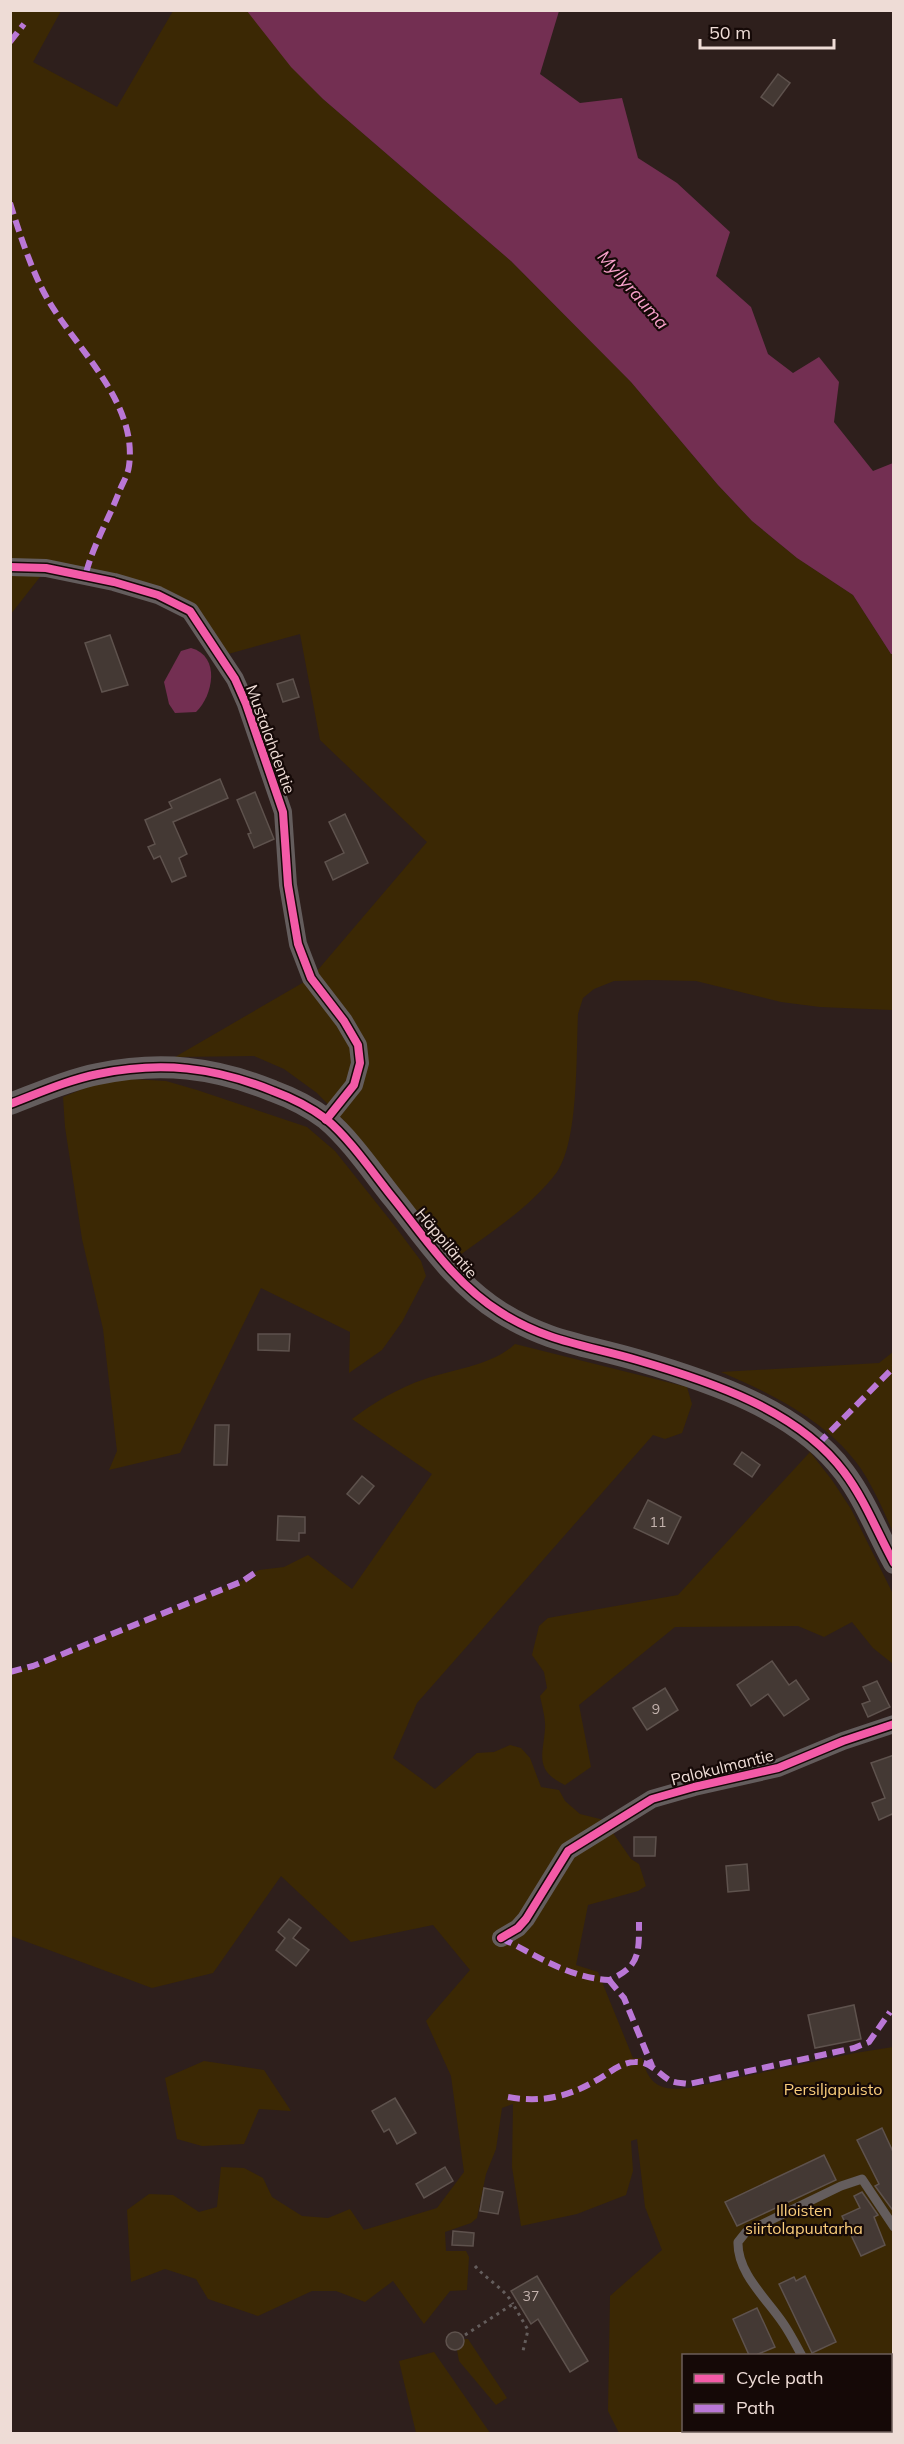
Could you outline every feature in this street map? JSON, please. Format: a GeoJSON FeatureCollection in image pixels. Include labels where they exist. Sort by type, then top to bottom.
{"type":"FeatureCollection","features":[{"type":"Feature","properties":{"kind":"street","name":"Mustalahdentie"},"geometry":{"type":"LineString","coordinates":[[10,567],[46,568],[114,582],[158,595],[190,611],[235,679],[246,704],[283,812],[288,885],[298,944],[312,978],[344,1021],[358,1045],[360,1064],[354,1085],[326,1120]]}},
{"type":"Feature","properties":{"kind":"street","name":"Häppiläntie"},"geometry":{"type":"LineString","coordinates":[[10,1104],[95,1074],[133,1068],[210,1070],[254,1083],[295,1099],[326,1120],[394,1199],[446,1266],[468,1289],[498,1311],[530,1329],[567,1343],[636,1360],[753,1401],[818,1444],[843,1470],[863,1501],[894,1563]]}},
{"type":"Feature","properties":{"kind":"street","name":"Palokulmantie"},"geometry":{"type":"LineString","coordinates":[[501,1938],[518,1928],[526,1919],[568,1851],[652,1799],[778,1768],[894,1724]]}},
{"type":"Feature","properties":{"kind":"lane"},"geometry":{"type":"LineString","coordinates":[[801,2354],[784,2324],[744,2268],[738,2253],[738,2242],[746,2232],[841,2186],[862,2179],[894,2227]]}},
{"type":"Feature","properties":{"kind":"path"},"geometry":{"type":"LineString","coordinates":[[475,2266],[486,2279],[507,2293],[528,2330],[523,2351]]}},
{"type":"Feature","properties":{"kind":"path"},"geometry":{"type":"LineString","coordinates":[[465,2335],[513,2304]]}},
{"type":"Feature","properties":{"kind":"green space"},"geometry":{"type":"Polygon","coordinates":[[[11,11],[61,11],[33,62],[117,107],[173,11],[291,11],[284,57],[323,99],[511,261],[631,382],[718,485],[752,521],[797,558],[853,595],[893,654],[893,1026],[892,1010],[820,1007],[781,1002],[696,981],[614,981],[594,989],[583,998],[578,1014],[573,1118],[564,1158],[557,1172],[523,1208],[456,1258],[430,1231],[346,1123],[317,1093],[284,1069],[254,1056],[175,1057],[311,978],[427,842],[320,740],[300,634],[221,656],[190,611],[47,568],[11,614],[11,11]]]}},
{"type":"Feature","properties":{"kind":"green space"},"geometry":{"type":"Polygon","coordinates":[[[132,1079],[166,1081],[307,1127],[335,1151],[421,1261],[426,1276],[402,1322],[382,1350],[349,1373],[350,1332],[261,1288],[180,1453],[109,1470],[117,1451],[103,1329],[82,1239],[65,1127],[63,1097],[98,1083],[132,1079]]]}},
{"type":"Feature","properties":{"kind":"green space"},"geometry":{"type":"Polygon","coordinates":[[[515,1344],[687,1387],[692,1404],[682,1433],[665,1439],[653,1435],[417,1703],[393,1758],[435,1789],[477,1753],[494,1752],[510,1745],[521,1748],[530,1758],[541,1787],[559,1790],[565,1801],[580,1814],[604,1820],[631,1859],[639,1864],[646,1886],[638,1891],[588,1905],[576,1965],[598,1972],[633,2058],[642,2058],[648,2075],[658,2085],[671,2089],[689,2088],[893,2047],[893,2433],[619,2433],[608,2411],[610,2296],[662,2250],[645,2207],[637,2139],[631,2141],[633,2171],[626,2195],[577,2214],[521,2226],[512,2167],[513,2104],[502,2108],[496,2149],[486,2174],[477,2218],[471,2223],[445,2232],[446,2251],[466,2251],[469,2257],[467,2290],[450,2291],[424,2324],[393,2281],[365,2302],[336,2291],[312,2291],[258,2316],[208,2299],[196,2279],[165,2269],[131,2282],[127,2210],[149,2194],[173,2195],[199,2212],[217,2207],[221,2167],[244,2168],[263,2178],[272,2197],[302,2216],[328,2218],[350,2209],[364,2230],[437,2208],[464,2172],[451,2076],[426,2021],[470,1970],[433,1925],[351,1942],[281,1876],[213,1973],[152,1988],[11,1936],[10,1672],[33,1666],[242,1581],[259,1570],[284,1567],[308,1555],[352,1589],[432,1474],[352,1419],[378,1401],[405,1387],[496,1357],[515,1344]]]}},
{"type":"Feature","properties":{"kind":"green space"},"geometry":{"type":"Polygon","coordinates":[[[893,1352],[893,1532],[862,1470],[828,1433],[777,1398],[721,1372],[879,1363],[893,1352]]]}},
{"type":"Feature","properties":{"kind":"green space"},"geometry":{"type":"Polygon","coordinates":[[[810,1452],[851,1509],[893,1594],[893,1664],[873,1648],[852,1622],[824,1637],[798,1626],[675,1627],[579,1705],[591,1767],[565,1785],[555,1779],[545,1768],[542,1755],[545,1725],[540,1696],[547,1688],[544,1672],[532,1655],[539,1626],[548,1618],[678,1595],[810,1452]]]}},
{"type":"Feature","properties":{"kind":"green space"},"geometry":{"type":"Polygon","coordinates":[[[204,2061],[264,2070],[291,2111],[259,2109],[244,2144],[202,2146],[177,2139],[165,2078],[204,2061]]]}},
{"type":"Feature","properties":{"kind":"green space"},"geometry":{"type":"Polygon","coordinates":[[[464,2339],[468,2339],[507,2398],[496,2405],[459,2361],[457,2350],[462,2346],[464,2339]]]}},
{"type":"Feature","properties":{"kind":"green space"},"geometry":{"type":"Polygon","coordinates":[[[434,2352],[490,2433],[416,2433],[399,2361],[434,2352]]]}},
{"type":"Feature","properties":{"kind":"water","name":"Myllyrauma"},"geometry":{"type":"Polygon","coordinates":[[[247,11],[559,11],[540,74],[580,103],[622,98],[638,158],[677,183],[730,232],[716,276],[751,307],[768,354],[793,373],[819,357],[839,382],[834,422],[873,471],[893,463],[893,654],[853,595],[797,558],[752,521],[718,485],[631,382],[511,261],[323,99],[291,67],[247,11]]]}},
{"type":"Feature","properties":{"kind":"water"},"geometry":{"type":"Polygon","coordinates":[[[191,648],[201,652],[207,659],[211,677],[210,687],[202,705],[196,712],[175,713],[169,704],[164,682],[181,651],[191,648]]]}},
{"type":"Feature","properties":{"kind":"building"},"geometry":{"type":"Polygon","coordinates":[[[778,74],[790,83],[773,106],[761,97],[778,74]]]}},
{"type":"Feature","properties":{"kind":"building"},"geometry":{"type":"Polygon","coordinates":[[[110,635],[128,685],[102,692],[85,643],[110,635]]]}},
{"type":"Feature","properties":{"kind":"building"},"geometry":{"type":"Polygon","coordinates":[[[293,679],[299,697],[283,702],[277,684],[293,679]]]}},
{"type":"Feature","properties":{"kind":"building"},"geometry":{"type":"Polygon","coordinates":[[[220,779],[228,798],[173,822],[187,854],[179,858],[186,876],[172,882],[160,856],[154,859],[148,847],[155,844],[145,820],[172,808],[169,802],[220,779]]]}},
{"type":"Feature","properties":{"kind":"building"},"geometry":{"type":"Polygon","coordinates":[[[255,792],[274,839],[254,848],[248,834],[251,833],[237,800],[255,792]]]}},
{"type":"Feature","properties":{"kind":"building"},"geometry":{"type":"Polygon","coordinates":[[[345,814],[368,863],[333,880],[325,862],[344,853],[329,822],[345,814]]]}},
{"type":"Feature","properties":{"kind":"building"},"geometry":{"type":"Polygon","coordinates":[[[258,1334],[290,1334],[289,1351],[258,1350],[258,1334]]]}},
{"type":"Feature","properties":{"kind":"building"},"geometry":{"type":"Polygon","coordinates":[[[215,1425],[229,1425],[227,1465],[214,1465],[215,1425]]]}},
{"type":"Feature","properties":{"kind":"building"},"geometry":{"type":"Polygon","coordinates":[[[742,1452],[760,1465],[752,1477],[734,1464],[742,1452]]]}},
{"type":"Feature","properties":{"kind":"building"},"geometry":{"type":"Polygon","coordinates":[[[362,1476],[374,1486],[359,1504],[347,1494],[362,1476]]]}},
{"type":"Feature","properties":{"kind":"building"},"geometry":{"type":"Polygon","coordinates":[[[648,1500],[681,1517],[668,1544],[634,1528],[648,1500]]]}},
{"type":"Feature","properties":{"kind":"building"},"geometry":{"type":"Polygon","coordinates":[[[278,1516],[305,1517],[305,1533],[299,1533],[299,1541],[277,1540],[278,1516]]]}},
{"type":"Feature","properties":{"kind":"building"},"geometry":{"type":"Polygon","coordinates":[[[772,1661],[789,1685],[796,1680],[809,1699],[784,1716],[768,1694],[751,1706],[737,1685],[772,1661]]]}},
{"type":"Feature","properties":{"kind":"building"},"geometry":{"type":"Polygon","coordinates":[[[877,1681],[890,1707],[868,1717],[862,1704],[870,1701],[863,1687],[877,1681]]]}},
{"type":"Feature","properties":{"kind":"building"},"geometry":{"type":"Polygon","coordinates":[[[665,1688],[678,1710],[647,1730],[633,1708],[665,1688]]]}},
{"type":"Feature","properties":{"kind":"building"},"geometry":{"type":"Polygon","coordinates":[[[894,1755],[894,1817],[892,1814],[879,1820],[872,1803],[885,1798],[871,1763],[894,1755]]]}},
{"type":"Feature","properties":{"kind":"building"},"geometry":{"type":"Polygon","coordinates":[[[634,1837],[656,1837],[655,1856],[634,1856],[634,1837]]]}},
{"type":"Feature","properties":{"kind":"building"},"geometry":{"type":"Polygon","coordinates":[[[747,1864],[749,1890],[728,1892],[726,1866],[747,1864]]]}},
{"type":"Feature","properties":{"kind":"building"},"geometry":{"type":"Polygon","coordinates":[[[289,1919],[301,1928],[293,1938],[309,1950],[296,1966],[276,1950],[285,1938],[278,1932],[289,1919]]]}},
{"type":"Feature","properties":{"kind":"building"},"geometry":{"type":"Polygon","coordinates":[[[854,2005],[861,2039],[815,2048],[808,2015],[854,2005]]]}},
{"type":"Feature","properties":{"kind":"building"},"geometry":{"type":"Polygon","coordinates":[[[395,2098],[416,2133],[397,2144],[389,2129],[384,2132],[372,2111],[395,2098]]]}},
{"type":"Feature","properties":{"kind":"building"},"geometry":{"type":"Polygon","coordinates":[[[882,2128],[894,2154],[894,2212],[875,2186],[879,2184],[857,2140],[882,2128]]]}},
{"type":"Feature","properties":{"kind":"building"},"geometry":{"type":"Polygon","coordinates":[[[824,2155],[836,2180],[737,2226],[725,2202],[824,2155]]]}},
{"type":"Feature","properties":{"kind":"building"},"geometry":{"type":"Polygon","coordinates":[[[445,2167],[453,2181],[424,2198],[416,2184],[445,2167]]]}},
{"type":"Feature","properties":{"kind":"building"},"geometry":{"type":"Polygon","coordinates":[[[484,2188],[503,2192],[498,2214],[480,2211],[484,2188]]]}},
{"type":"Feature","properties":{"kind":"building"},"geometry":{"type":"Polygon","coordinates":[[[862,2192],[878,2215],[874,2217],[885,2245],[861,2256],[842,2216],[860,2208],[854,2196],[862,2192]]]}},
{"type":"Feature","properties":{"kind":"building"},"geometry":{"type":"Polygon","coordinates":[[[453,2231],[474,2233],[473,2246],[452,2245],[453,2231]]]}},
{"type":"Feature","properties":{"kind":"building"},"geometry":{"type":"Polygon","coordinates":[[[537,2276],[588,2361],[570,2372],[538,2319],[531,2324],[511,2291],[537,2276]]]}},
{"type":"Feature","properties":{"kind":"building"},"geometry":{"type":"Polygon","coordinates":[[[805,2276],[836,2342],[812,2353],[779,2284],[794,2277],[796,2281],[805,2276]]]}},
{"type":"Feature","properties":{"kind":"building"},"geometry":{"type":"Polygon","coordinates":[[[757,2308],[775,2347],[758,2354],[749,2354],[733,2319],[757,2308]]]}},
{"type":"Feature","properties":{"kind":"building"},"geometry":{"type":"Polygon","coordinates":[[[455,2332],[461,2335],[464,2341],[461,2347],[455,2350],[449,2347],[446,2341],[449,2335],[455,2332]]]}},
{"type":"Feature","properties":{"kind":"marked path"},"geometry":{"type":"LineString","coordinates":[[10,42],[24,24]]}},
{"type":"Feature","properties":{"kind":"marked path"},"geometry":{"type":"LineString","coordinates":[[10,203],[41,288],[115,398],[124,420],[129,442],[127,473],[85,577]]}},
{"type":"Feature","properties":{"kind":"marked path"},"geometry":{"type":"LineString","coordinates":[[818,1444],[894,1367]]}},
{"type":"Feature","properties":{"kind":"marked path"},"geometry":{"type":"LineString","coordinates":[[10,1672],[33,1666],[243,1581],[259,1570]]}},
{"type":"Feature","properties":{"kind":"marked path"},"geometry":{"type":"LineString","coordinates":[[501,1938],[566,1970],[609,1980],[627,1970],[636,1958],[639,1922]]}},
{"type":"Feature","properties":{"kind":"marked path"},"geometry":{"type":"LineString","coordinates":[[609,1980],[624,1998],[652,2066]]}},
{"type":"Feature","properties":{"kind":"marked path"},"geometry":{"type":"LineString","coordinates":[[508,2097],[543,2099],[576,2091],[620,2066],[630,2063],[641,2062],[671,2081],[689,2084],[854,2048],[869,2042],[890,2012]]}},
{"type":"Feature","properties":{"kind":"cycle path"},"geometry":{"type":"LineString","coordinates":[[10,567],[46,568],[114,582],[158,595],[190,611],[235,679],[246,704],[283,812],[288,885],[298,944],[311,978],[344,1021],[358,1045],[360,1063],[354,1085],[326,1120]]}},
{"type":"Feature","properties":{"kind":"cycle path"},"geometry":{"type":"LineString","coordinates":[[10,1104],[87,1077],[121,1070],[166,1067],[230,1076],[301,1103],[326,1119],[344,1136],[442,1260],[469,1288],[500,1312],[534,1330],[567,1342],[665,1368],[722,1388],[777,1415],[802,1431],[825,1450],[844,1472],[865,1505],[894,1563]]}},
{"type":"Feature","properties":{"kind":"cycle path"},"geometry":{"type":"LineString","coordinates":[[501,1938],[518,1928],[526,1919],[568,1851],[652,1799],[778,1768],[843,1741],[894,1724]]}},
{"type":"Feature","properties":{"kind":"park label","name":"Persiljapuisto"},"geometry":{"type":"Point","coordinates":[833,2089]}},
{"type":"Feature","properties":{"kind":"park label","name":"Illoisten siirtolapuutarha"},"geometry":{"type":"Point","coordinates":[804,2219]}}]}
